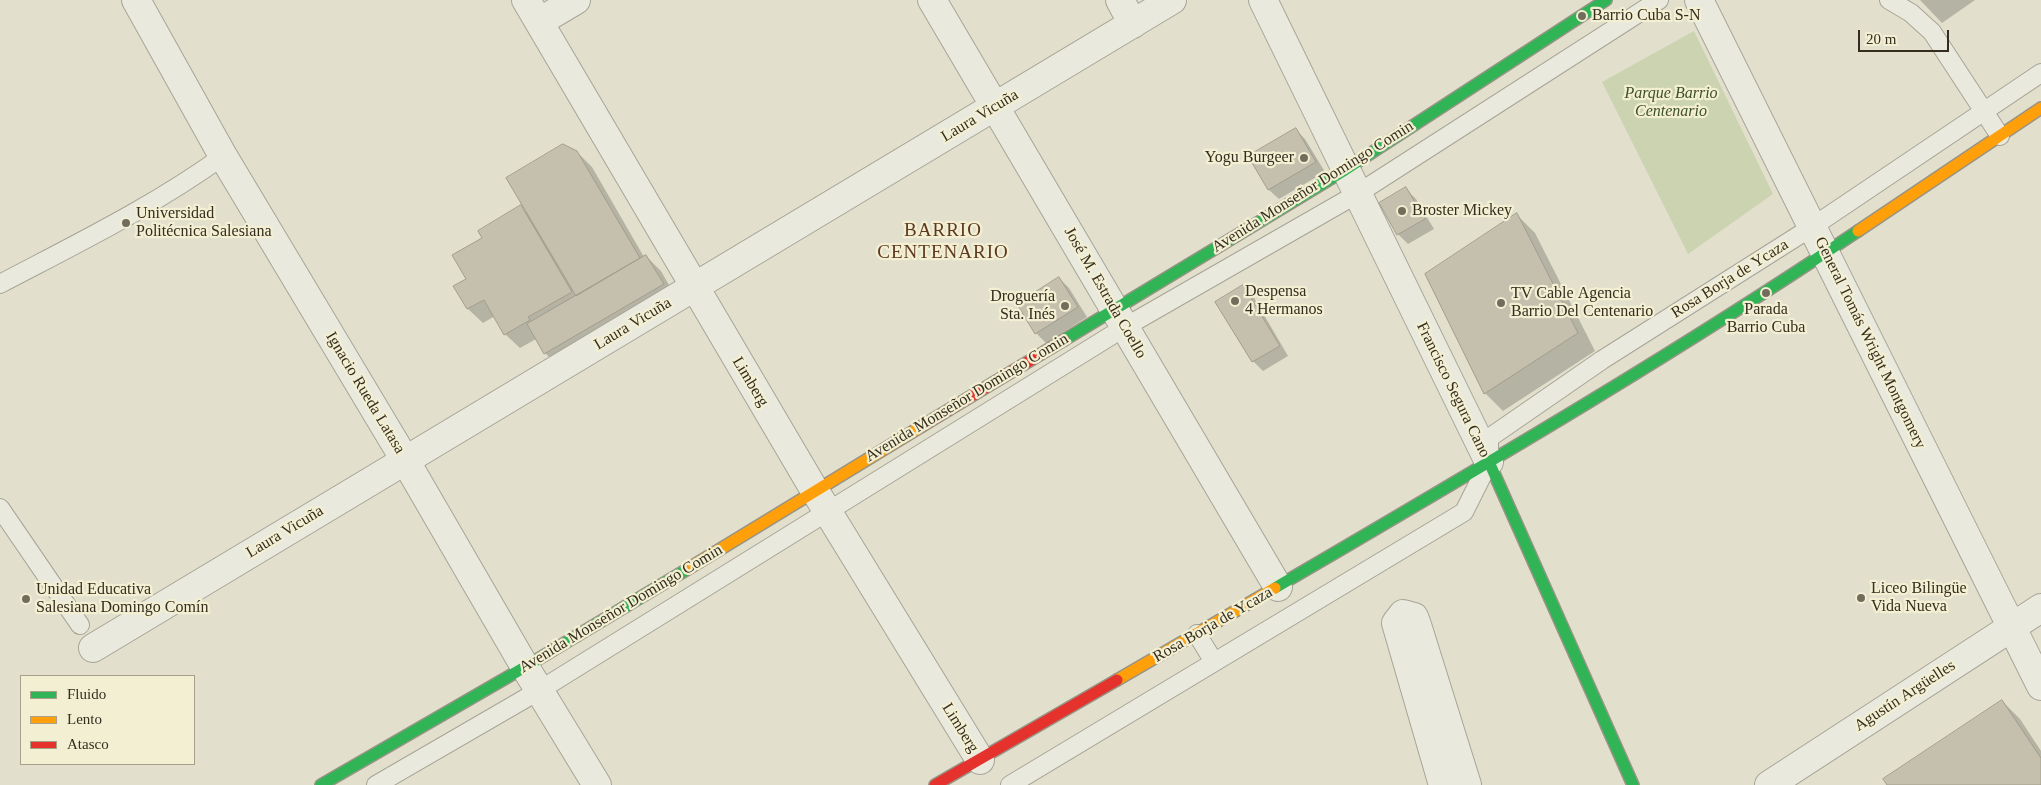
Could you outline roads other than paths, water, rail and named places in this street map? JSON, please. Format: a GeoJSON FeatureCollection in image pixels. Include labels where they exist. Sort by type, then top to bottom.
{"type":"FeatureCollection","features":[{"type":"Feature","properties":{"kind":"main road","name":"Avenida Monseñor Domingo Comin"},"geometry":{"type":"LineString","coordinates":[[321,785],[525,667],[821,502],[1120,318],[1606,0]]}},
{"type":"Feature","properties":{"kind":"main road","name":"Rosa Borja de Ycaza"},"geometry":{"type":"LineString","coordinates":[[939,784],[1489,462],[1766,293],[2041,108]]}},
{"type":"Feature","properties":{"kind":"main road","name":"Francisco Segura Cano"},"geometry":{"type":"LineString","coordinates":[[1489,462],[1633,785]]}},
{"type":"Feature","properties":{"kind":"street","name":"Ignacio Rueda Latasa"},"geometry":{"type":"LineString","coordinates":[[136,0],[223,156],[406,460],[525,667],[597,785]]}},
{"type":"Feature","properties":{"kind":"street"},"geometry":{"type":"LineString","coordinates":[[532,11],[576,0]]}},
{"type":"Feature","properties":{"kind":"street","name":"José M. Estrada Coello"},"geometry":{"type":"LineString","coordinates":[[932,0],[1278,587]]}},
{"type":"Feature","properties":{"kind":"street"},"geometry":{"type":"LineString","coordinates":[[1120,0],[1133,24]]}},
{"type":"Feature","properties":{"kind":"street","name":"Laura Vicuña"},"geometry":{"type":"LineString","coordinates":[[87,636],[406,460],[1172,0]]}},
{"type":"Feature","properties":{"kind":"street","name":"Francisco Segura Cano"},"geometry":{"type":"LineString","coordinates":[[1263,0],[1489,462]]}},
{"type":"Feature","properties":{"kind":"street","name":"General Tomás Wright Montgomery"},"geometry":{"type":"LineString","coordinates":[[1699,0],[2041,686]]}},
{"type":"Feature","properties":{"kind":"street","name":"Limberg"},"geometry":{"type":"LineString","coordinates":[[532,11],[821,502],[980,760]]}},
{"type":"Feature","properties":{"kind":"street","name":"Agustín Argüelles"},"geometry":{"type":"LineString","coordinates":[[1769,785],[2041,608]]}},
{"type":"Feature","properties":{"kind":"street"},"geometry":{"type":"LineString","coordinates":[[1443,785],[1396,623],[1403,614],[1414,617],[1418,624],[1467,785]]}},
{"type":"Feature","properties":{"kind":"lane","name":"Avenida Monseñor Domingo Comin"},"geometry":{"type":"LineString","coordinates":[[376,785],[540,690],[821,502],[1120,318],[1357,194],[1658,0]]}},
{"type":"Feature","properties":{"kind":"lane"},"geometry":{"type":"LineString","coordinates":[[1889,0],[1911,13],[1932,32],[2000,136]]}},
{"type":"Feature","properties":{"kind":"lane","name":"Rosa Borja de Ycaza"},"geometry":{"type":"LineString","coordinates":[[1010,785],[1464,512],[1489,462],[1489,438],[1602,360],[1812,226],[2041,72]]}},
{"type":"Feature","properties":{"kind":"lane"},"geometry":{"type":"LineString","coordinates":[[0,284],[112,225],[197,175],[223,156]]}},
{"type":"Feature","properties":{"kind":"lane"},"geometry":{"type":"LineString","coordinates":[[0,508],[87,636]]}},
{"type":"Feature","properties":{"kind":"lane"},"geometry":{"type":"LineString","coordinates":[[1197,634],[1214,662]]}},
{"type":"Feature","properties":{"kind":"place","name":"Barrio Cuba S-N"},"geometry":{"type":"Point","coordinates":[1582,16]}},
{"type":"Feature","properties":{"kind":"place","name":"Yogu Burgeer"},"geometry":{"type":"Point","coordinates":[1304,158]}},
{"type":"Feature","properties":{"kind":"place","name":"Broster Mickey"},"geometry":{"type":"Point","coordinates":[1402,211]}},
{"type":"Feature","properties":{"kind":"place","name":"Universidad Politécnica Salesiana"},"geometry":{"type":"Point","coordinates":[126,223]}},
{"type":"Feature","properties":{"kind":"place","name":"Parada Barrio Cuba"},"geometry":{"type":"Point","coordinates":[1766,293]}},
{"type":"Feature","properties":{"kind":"place","name":"Despensa 4 Hermanos"},"geometry":{"type":"Point","coordinates":[1235,301]}},
{"type":"Feature","properties":{"kind":"place","name":"TV Cable Agencia Barrio Del Centenario"},"geometry":{"type":"Point","coordinates":[1501,303]}},
{"type":"Feature","properties":{"kind":"place","name":"Droguería Sta. Inés"},"geometry":{"type":"Point","coordinates":[1065,306]}},
{"type":"Feature","properties":{"kind":"place","name":"Liceo Bilingüe Vida Nueva"},"geometry":{"type":"Point","coordinates":[1861,598]}},
{"type":"Feature","properties":{"kind":"place","name":"Unidad Educativa Salesiana Domingo Comín"},"geometry":{"type":"Point","coordinates":[26,599]}},
{"type":"Feature","properties":{"kind":"district","name":"BARRIO CENTENARIO"},"geometry":{"type":"Point","coordinates":[943,242]}},
{"type":"Feature","properties":{"kind":"park label","name":"Parque Barrio Centenario"},"geometry":{"type":"Point","coordinates":[1671,103]}}]}
